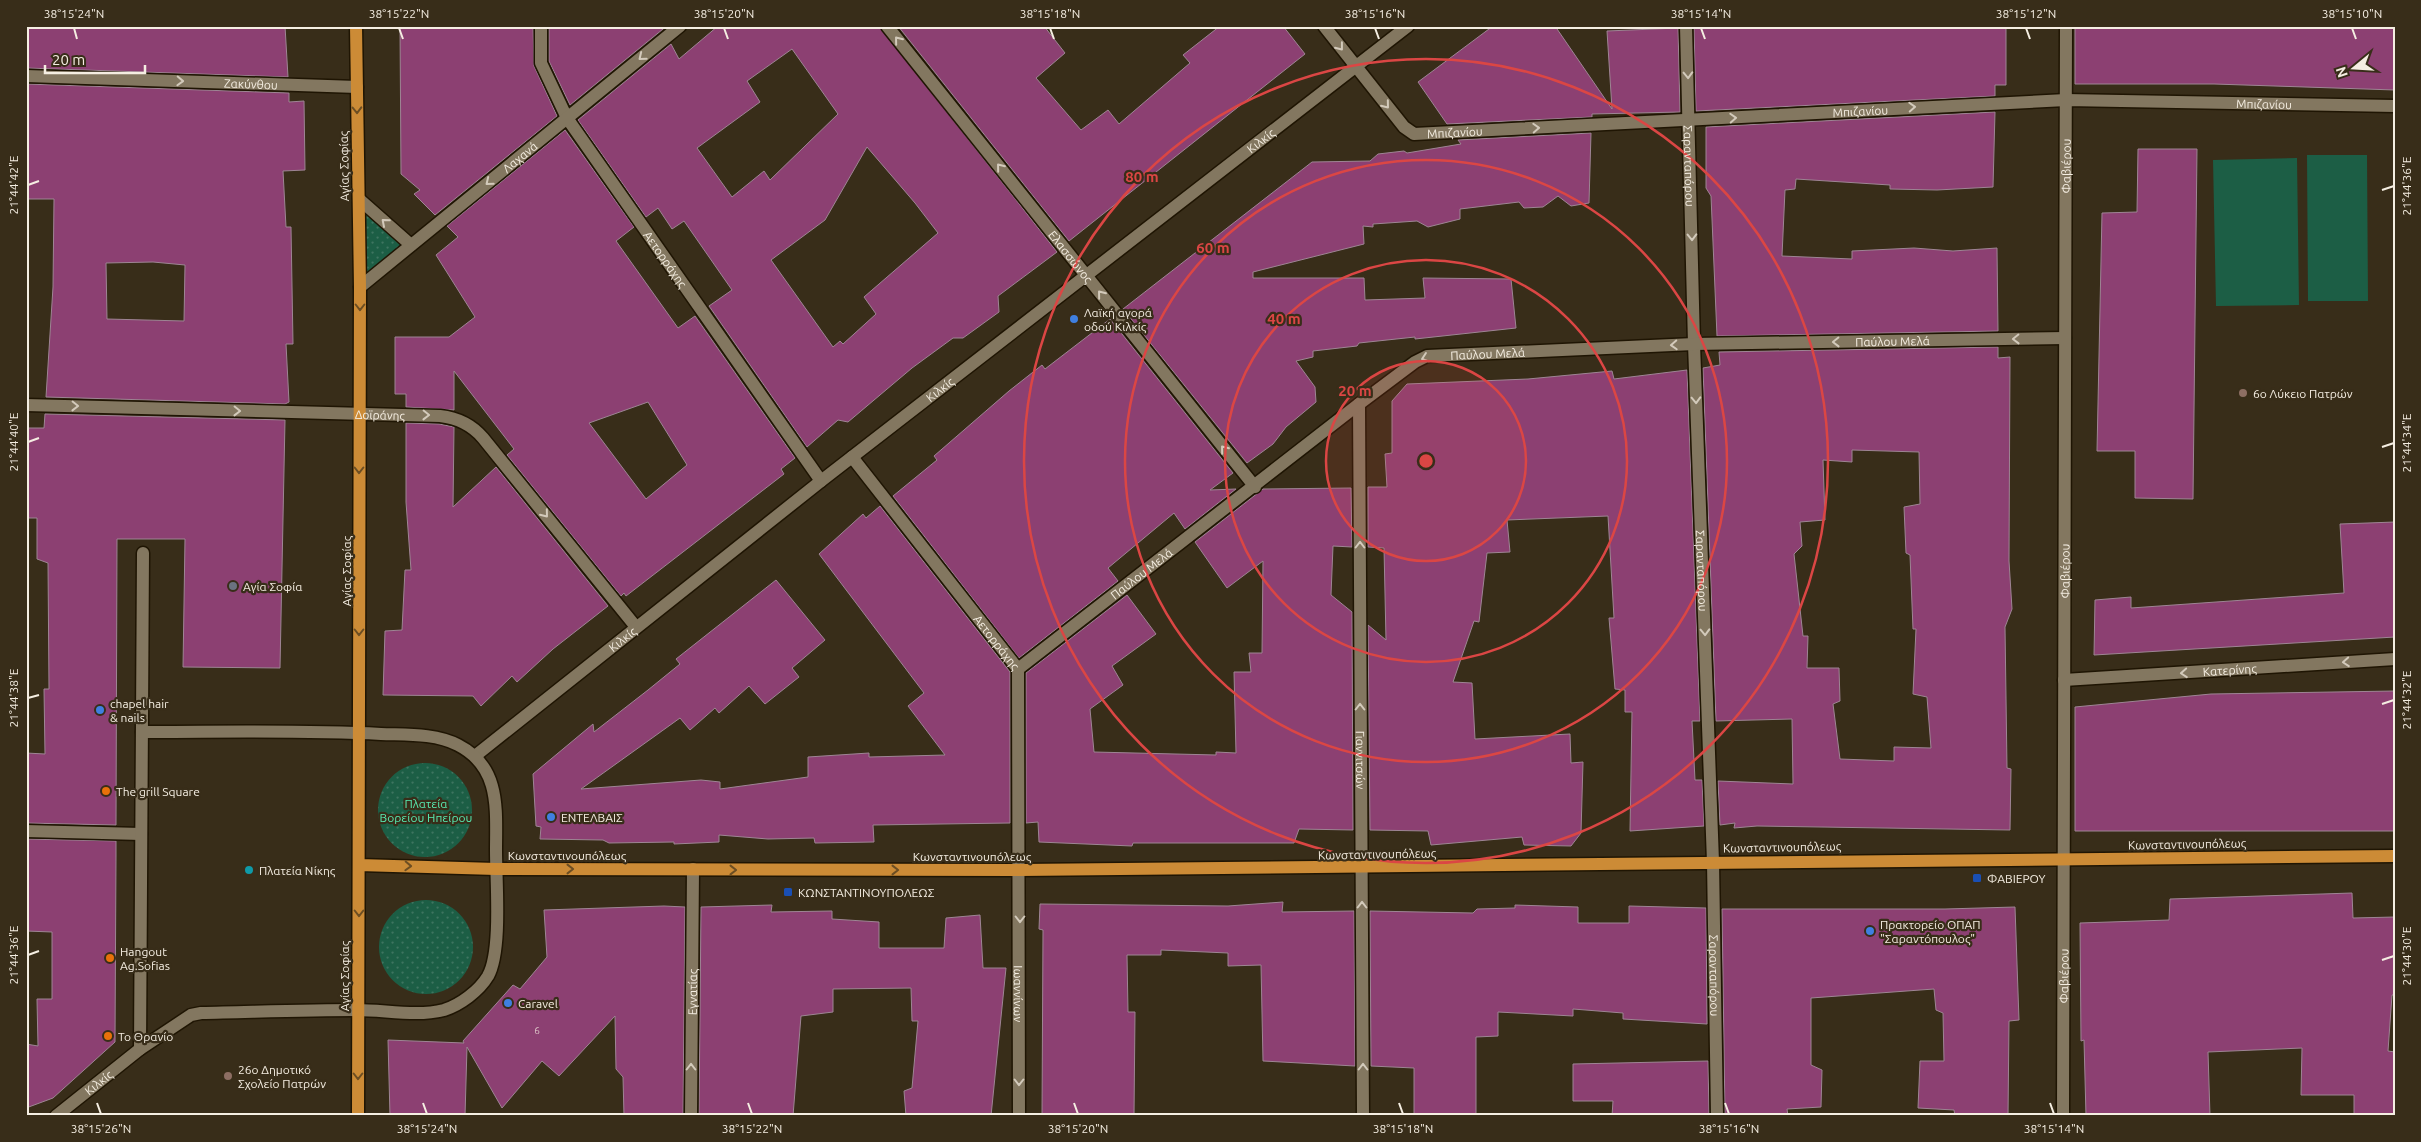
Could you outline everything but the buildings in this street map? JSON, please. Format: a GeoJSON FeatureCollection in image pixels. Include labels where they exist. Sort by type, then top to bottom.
{"type":"FeatureCollection","features":[{"type":"Feature","properties":{"kind":"main road","name":"Αγίας Σοφίας"},"geometry":{"type":"LineString","coordinates":[[356,26],[360,287],[358,1116]]}},
{"type":"Feature","properties":{"kind":"main road","name":"Κωνσταντινουπόλεως"},"geometry":{"type":"LineString","coordinates":[[359,865],[496,869],[1020,870],[2395,856]]}},
{"type":"Feature","properties":{"kind":"street","name":"Αετορράχης"},"geometry":{"type":"LineString","coordinates":[[542,26],[541,63],[567,118],[821,481]]}},
{"type":"Feature","properties":{"kind":"street","name":"Λαχανά"},"geometry":{"type":"LineString","coordinates":[[360,287],[680,26]]}},
{"type":"Feature","properties":{"kind":"street","name":"Ελασσώνος"},"geometry":{"type":"LineString","coordinates":[[887,26],[1255,487]]}},
{"type":"Feature","properties":{"kind":"street"},"geometry":{"type":"LineString","coordinates":[[1324,26],[1356,67]]}},
{"type":"Feature","properties":{"kind":"street","name":"Κιλκίς"},"geometry":{"type":"LineString","coordinates":[[56,1116],[140,1049],[182,1020],[201,1013],[358,1010],[424,1012],[444,1010],[465,999],[483,983],[494,960],[495,794],[488,772],[475,756],[821,481],[1087,277],[1408,26]]}},
{"type":"Feature","properties":{"kind":"street","name":"Σαρανταπόρου"},"geometry":{"type":"LineString","coordinates":[[1686,26],[1694,344],[1713,862],[1717,1116]]}},
{"type":"Feature","properties":{"kind":"street","name":"Φαβιέρου"},"geometry":{"type":"LineString","coordinates":[[2063,1116],[2066,26]]}},
{"type":"Feature","properties":{"kind":"street","name":"Μπιζανίου"},"geometry":{"type":"LineString","coordinates":[[1356,67],[1404,127],[1414,134],[2066,100],[2395,106]]}},
{"type":"Feature","properties":{"kind":"street","name":"Ζακύνθου"},"geometry":{"type":"LineString","coordinates":[[26,76],[357,86]]}},
{"type":"Feature","properties":{"kind":"street"},"geometry":{"type":"LineString","coordinates":[[359,200],[411,245]]}},
{"type":"Feature","properties":{"kind":"street","name":"Παύλου Μελά"},"geometry":{"type":"LineString","coordinates":[[1018,669],[1255,487],[1359,404],[1415,362],[1427,356],[1694,344],[2065,338]]}},
{"type":"Feature","properties":{"kind":"street","name":"Γιαννιτσών"},"geometry":{"type":"LineString","coordinates":[[1359,404],[1363,1116]]}},
{"type":"Feature","properties":{"kind":"street","name":"Δοϊράνης"},"geometry":{"type":"LineString","coordinates":[[26,405],[450,417],[477,430],[636,627]]}},
{"type":"Feature","properties":{"kind":"street","name":"Αετορράχης"},"geometry":{"type":"LineString","coordinates":[[852,458],[1018,669],[1020,870]]}},
{"type":"Feature","properties":{"kind":"street"},"geometry":{"type":"LineString","coordinates":[[140,1049],[143,553]]}},
{"type":"Feature","properties":{"kind":"street","name":"Κατερίνης"},"geometry":{"type":"LineString","coordinates":[[2064,680],[2395,659]]}},
{"type":"Feature","properties":{"kind":"street"},"geometry":{"type":"LineString","coordinates":[[142,732],[359,732],[436,738],[456,744],[475,756]]}},
{"type":"Feature","properties":{"kind":"street"},"geometry":{"type":"LineString","coordinates":[[26,831],[142,834]]}},
{"type":"Feature","properties":{"kind":"street","name":"Εγνατίας"},"geometry":{"type":"LineString","coordinates":[[691,1116],[692,870]]}},
{"type":"Feature","properties":{"kind":"street","name":"Ιωαννίνων"},"geometry":{"type":"LineString","coordinates":[[1019,1116],[1020,870]]}},
{"type":"Feature","properties":{"kind":"green space"},"geometry":{"type":"Polygon","coordinates":[[[2307,155],[2367,155],[2368,301],[2308,301],[2307,155]]]}},
{"type":"Feature","properties":{"kind":"green space"},"geometry":{"type":"Polygon","coordinates":[[[2297,158],[2299,305],[2216,306],[2213,160],[2297,158]]]}},
{"type":"Feature","properties":{"kind":"green space"},"geometry":{"type":"Polygon","coordinates":[[[359,199],[411,245],[360,287],[359,199]]]}},
{"type":"Feature","properties":{"kind":"green space","name":"Πλατεία Βορείου Ηπείρου"},"geometry":{"type":"Polygon","coordinates":[[[425,763],[443,766],[458,777],[469,792],[472,810],[469,828],[458,843],[443,854],[425,857],[407,854],[392,843],[381,828],[378,810],[381,792],[392,777],[407,766],[425,763]]]}},
{"type":"Feature","properties":{"kind":"green space"},"geometry":{"type":"Polygon","coordinates":[[[426,900],[444,904],[459,914],[469,929],[473,947],[469,965],[459,980],[444,990],[426,994],[408,990],[393,980],[383,965],[379,947],[383,929],[393,914],[408,904],[426,900]]]}},
{"type":"Feature","properties":{"kind":"place","name":"Λαϊκή αγορά οδού Κιλκίς"},"geometry":{"type":"Point","coordinates":[1074,319]}},
{"type":"Feature","properties":{"kind":"place","name":"6ο Λύκειο Πατρών"},"geometry":{"type":"Point","coordinates":[2243,393]}},
{"type":"Feature","properties":{"kind":"place","name":"Αγία Σοφία"},"geometry":{"type":"Point","coordinates":[233,586]}},
{"type":"Feature","properties":{"kind":"place","name":"chapel hair & nails"},"geometry":{"type":"Point","coordinates":[100,710]}},
{"type":"Feature","properties":{"kind":"place","name":"The grill Square"},"geometry":{"type":"Point","coordinates":[106,791]}},
{"type":"Feature","properties":{"kind":"place","name":"ΕΝΤΕΛΒΑΙΣ"},"geometry":{"type":"Point","coordinates":[551,817]}},
{"type":"Feature","properties":{"kind":"place","name":"Πλατεία Νίκης"},"geometry":{"type":"Point","coordinates":[249,870]}},
{"type":"Feature","properties":{"kind":"place","name":"ΦΑΒΙΕΡΟΥ"},"geometry":{"type":"Point","coordinates":[1977,878]}},
{"type":"Feature","properties":{"kind":"place","name":"ΚΩΝΣΤΑΝΤΙΝΟΥΠΟΛΕΩΣ"},"geometry":{"type":"Point","coordinates":[788,892]}},
{"type":"Feature","properties":{"kind":"place","name":"Πρακτορείο ΟΠΑΠ \"Σαραντόπουλος\""},"geometry":{"type":"Point","coordinates":[1870,931]}},
{"type":"Feature","properties":{"kind":"place","name":"Hangout Ag.Sofias"},"geometry":{"type":"Point","coordinates":[110,958]}},
{"type":"Feature","properties":{"kind":"place","name":"Caravel"},"geometry":{"type":"Point","coordinates":[508,1003]}},
{"type":"Feature","properties":{"kind":"place","name":"Το Θρανίο"},"geometry":{"type":"Point","coordinates":[108,1036]}},
{"type":"Feature","properties":{"kind":"place","name":"26ο Δημοτικό Σχολείο Πατρών"},"geometry":{"type":"Point","coordinates":[228,1076]}}]}
